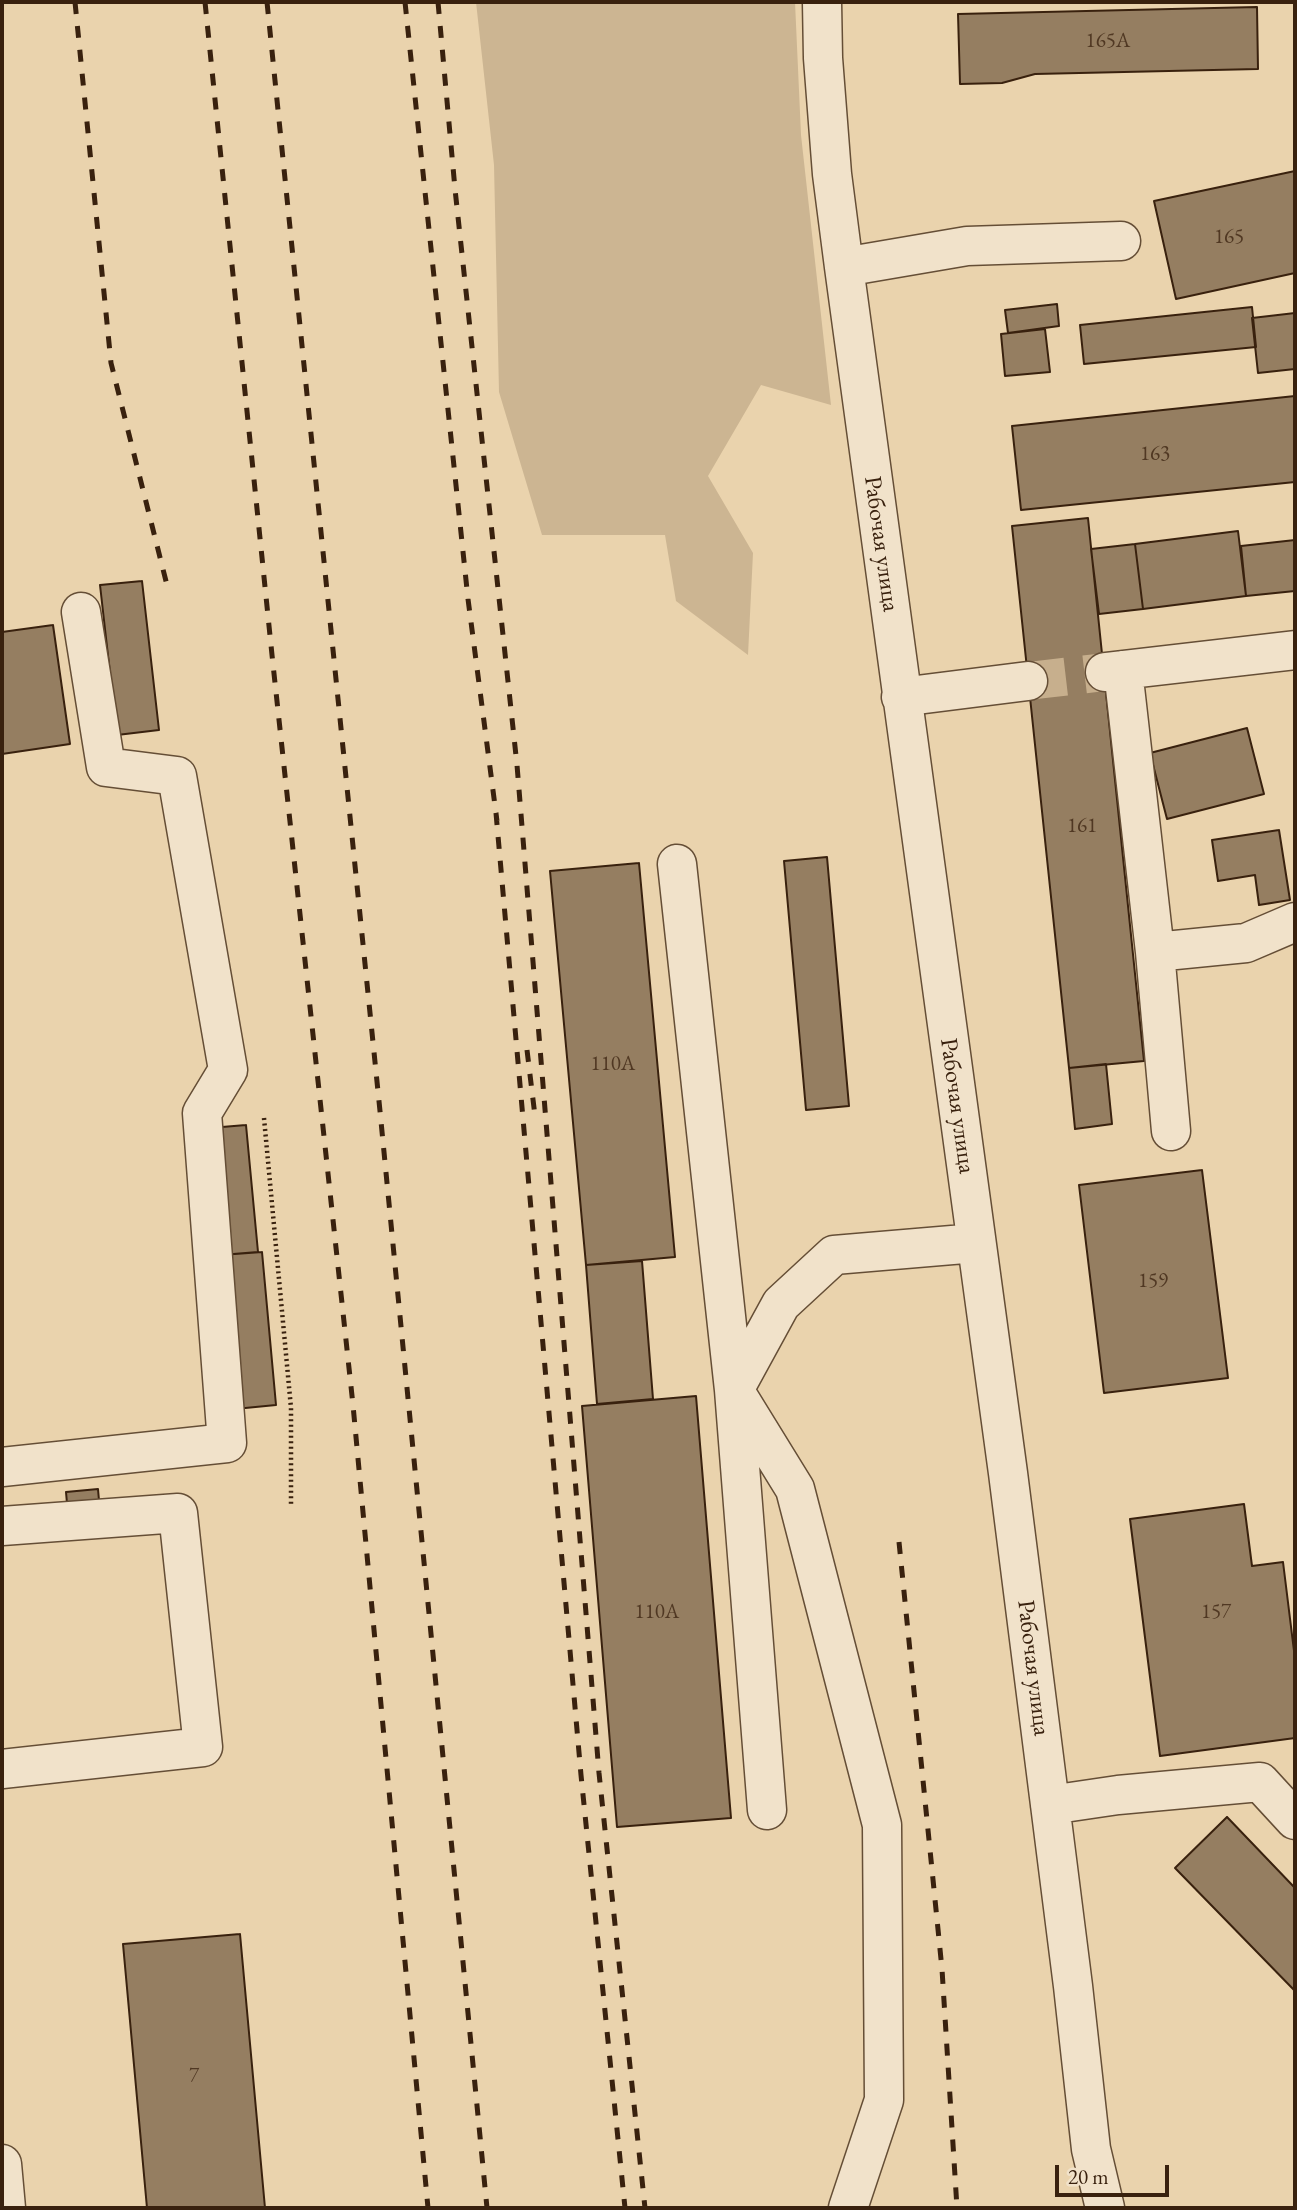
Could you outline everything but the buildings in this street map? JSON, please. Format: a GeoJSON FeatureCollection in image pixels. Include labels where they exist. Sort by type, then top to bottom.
{"type":"FeatureCollection","features":[{"type":"Feature","properties":{"kind":"street","name":"Рабочая улица"},"geometry":{"type":"LineString","coordinates":[[822,2],[823,58],[832,174],[1050,1805],[1091,2150],[1105,2208]]}},
{"type":"Feature","properties":{"kind":"street"},"geometry":{"type":"LineString","coordinates":[[844,267],[967,246],[1121,241]]}},
{"type":"Feature","properties":{"kind":"street"},"geometry":{"type":"LineString","coordinates":[[2,1468],[227,1443],[202,1113],[228,1070],[177,776],[106,767],[81,612]]}},
{"type":"Feature","properties":{"kind":"street"},"geometry":{"type":"LineString","coordinates":[[1171,1131],[1155,953],[1114,671],[1295,649]]}},
{"type":"Feature","properties":{"kind":"street"},"geometry":{"type":"LineString","coordinates":[[901,697],[1028,681]]}},
{"type":"Feature","properties":{"kind":"street"},"geometry":{"type":"LineString","coordinates":[[677,864],[734,1390],[767,1810]]}},
{"type":"Feature","properties":{"kind":"street"},"geometry":{"type":"LineString","coordinates":[[1155,953],[1246,943],[1295,922]]}},
{"type":"Feature","properties":{"kind":"street"},"geometry":{"type":"LineString","coordinates":[[734,1390],[781,1304],[834,1255],[976,1243]]}},
{"type":"Feature","properties":{"kind":"street"},"geometry":{"type":"LineString","coordinates":[[734,1390],[795,1489],[882,1825],[884,2100],[848,2208]]}},
{"type":"Feature","properties":{"kind":"street"},"geometry":{"type":"LineString","coordinates":[[2,1526],[178,1513],[203,1747],[2,1769]]}},
{"type":"Feature","properties":{"kind":"street"},"geometry":{"type":"LineString","coordinates":[[1050,1805],[1118,1795],[1260,1782],[1295,1820]]}},
{"type":"Feature","properties":{"kind":"street"},"geometry":{"type":"LineString","coordinates":[[2,2164],[6,2208]]}},
{"type":"Feature","properties":{"kind":"path"},"geometry":{"type":"LineString","coordinates":[[264,1118],[291,1408],[291,1506]]}},
{"type":"Feature","properties":{"kind":"shaded area"},"geometry":{"type":"Polygon","coordinates":[[[476,2],[795,2],[801,135],[831,405],[761,385],[708,476],[753,553],[748,655],[676,601],[665,535],[542,535],[499,392],[494,165],[476,2]]]}},
{"type":"Feature","properties":{"kind":"tunnel"},"geometry":{"type":"LineString","coordinates":[[1028,681],[1105,672]]}},
{"type":"Feature","properties":{"kind":"railway"},"geometry":{"type":"LineString","coordinates":[[75,2],[111,363],[169,593]]}},
{"type":"Feature","properties":{"kind":"railway"},"geometry":{"type":"LineString","coordinates":[[205,2],[353,1405],[428,2208]]}},
{"type":"Feature","properties":{"kind":"railway"},"geometry":{"type":"LineString","coordinates":[[267,2],[380,1111],[487,2208]]}},
{"type":"Feature","properties":{"kind":"railway"},"geometry":{"type":"LineString","coordinates":[[405,2],[468,599],[497,821]]}},
{"type":"Feature","properties":{"kind":"railway"},"geometry":{"type":"LineString","coordinates":[[438,2],[455,189],[517,765],[599,1773],[645,2208]]}},
{"type":"Feature","properties":{"kind":"railway"},"geometry":{"type":"LineString","coordinates":[[496,813],[581,1775],[625,2208]]}},
{"type":"Feature","properties":{"kind":"railway"},"geometry":{"type":"LineString","coordinates":[[527,1050],[535,1116]]}},
{"type":"Feature","properties":{"kind":"railway"},"geometry":{"type":"LineString","coordinates":[[899,1542],[942,1969],[957,2208]]}}]}
